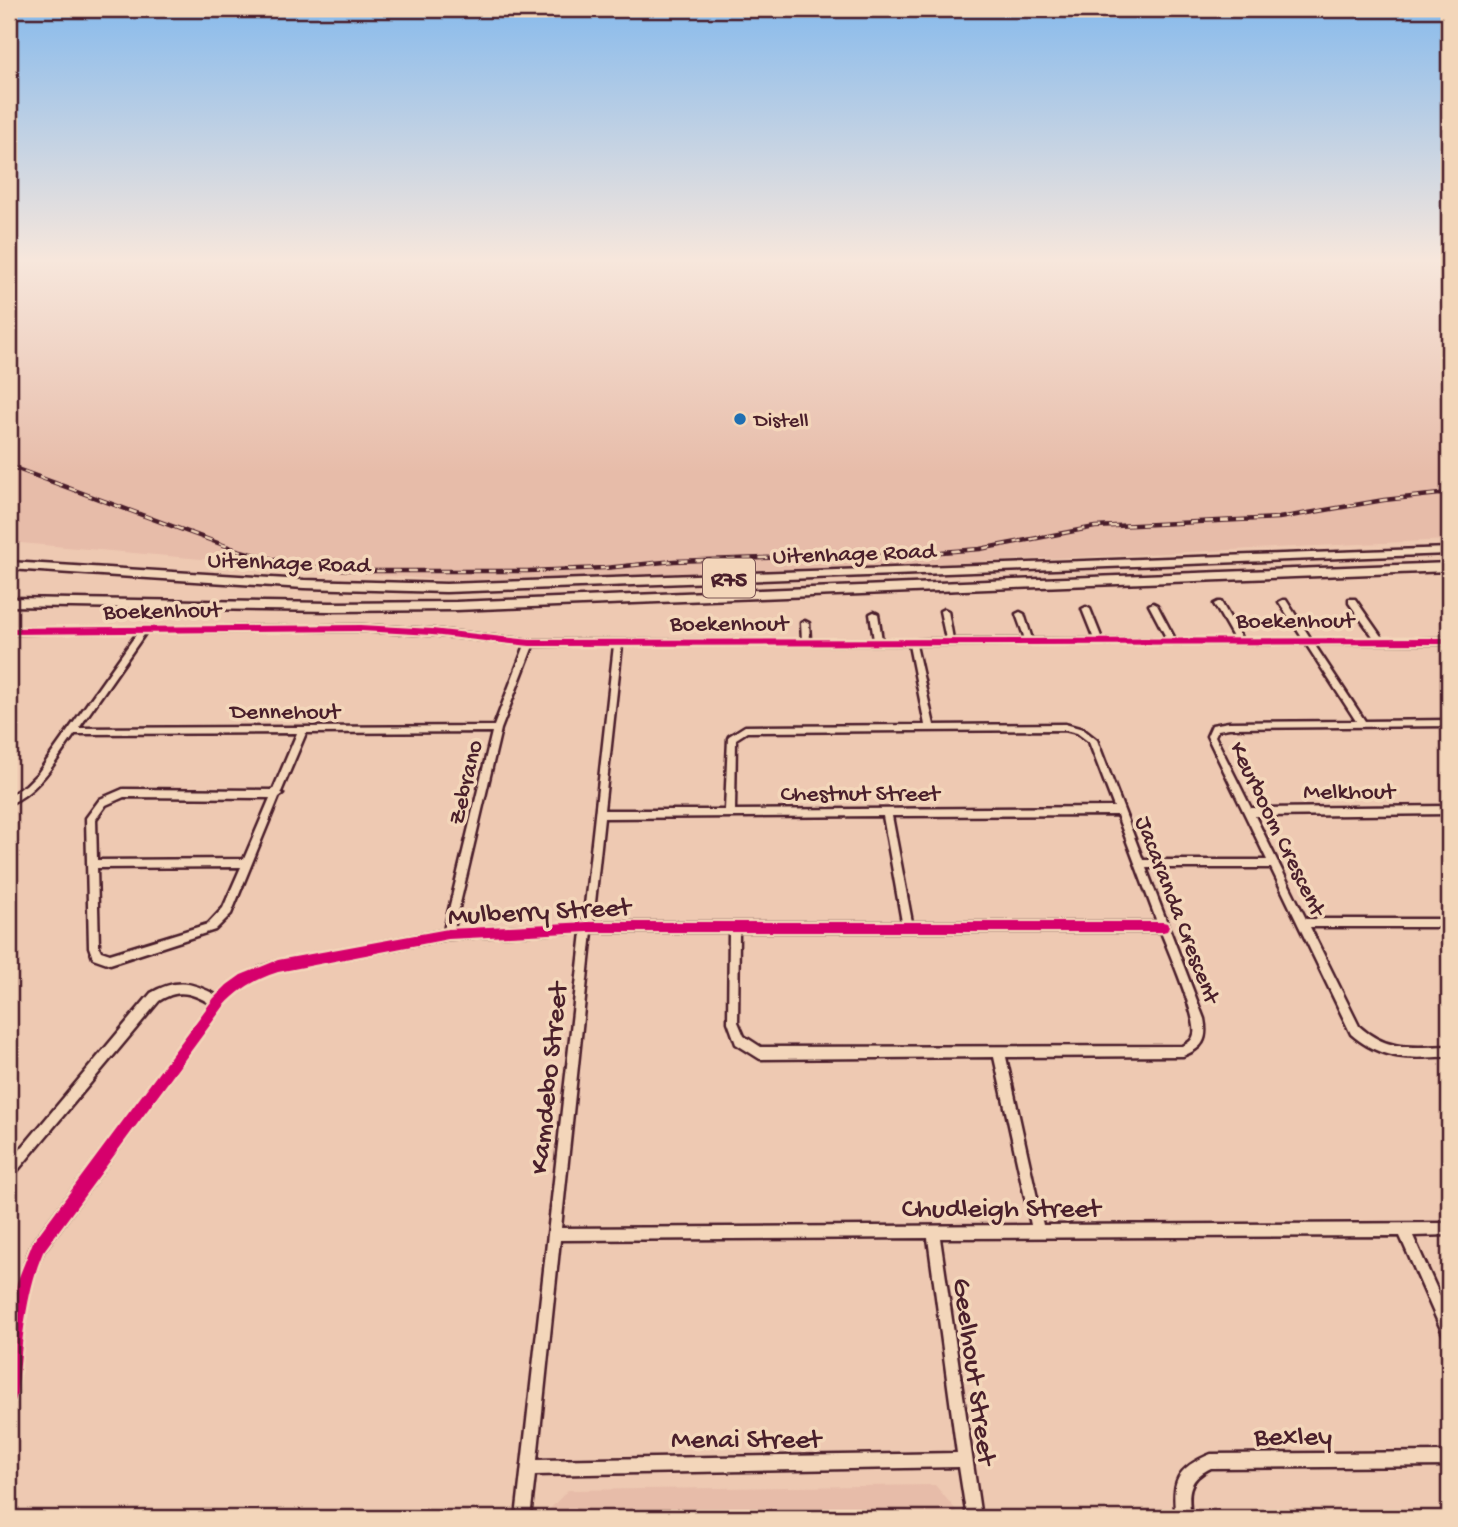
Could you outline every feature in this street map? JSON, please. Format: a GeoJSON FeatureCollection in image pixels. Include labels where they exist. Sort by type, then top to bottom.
{"type":"FeatureCollection","features":[{"type":"Feature","properties":{"kind":"main road","name":"Uitenhage Road"},"geometry":{"type":"LineString","coordinates":[[9,566],[304,584],[446,588],[1449,551]]}},
{"type":"Feature","properties":{"kind":"main road","name":"Uitenhage Road"},"geometry":{"type":"LineString","coordinates":[[9,602],[331,607],[456,606],[1449,568]]}},
{"type":"Feature","properties":{"kind":"street"},"geometry":{"type":"LineString","coordinates":[[1352,601],[1379,639]]}},
{"type":"Feature","properties":{"kind":"street"},"geometry":{"type":"LineString","coordinates":[[1283,602],[1362,723]]}},
{"type":"Feature","properties":{"kind":"street"},"geometry":{"type":"LineString","coordinates":[[1218,604],[1239,640]]}},
{"type":"Feature","properties":{"kind":"street"},"geometry":{"type":"LineString","coordinates":[[1153,605],[1172,641]]}},
{"type":"Feature","properties":{"kind":"street"},"geometry":{"type":"LineString","coordinates":[[1086,609],[1099,642]]}},
{"type":"Feature","properties":{"kind":"street"},"geometry":{"type":"LineString","coordinates":[[944,611],[950,642]]}},
{"type":"Feature","properties":{"kind":"street"},"geometry":{"type":"LineString","coordinates":[[874,614],[878,642]]}},
{"type":"Feature","properties":{"kind":"street"},"geometry":{"type":"LineString","coordinates":[[1020,614],[1029,642]]}},
{"type":"Feature","properties":{"kind":"street"},"geometry":{"type":"LineString","coordinates":[[805,623],[806,642]]}},
{"type":"Feature","properties":{"kind":"street","name":"Boekenhout"},"geometry":{"type":"LineString","coordinates":[[9,632],[361,628],[432,632],[530,643],[1449,640]]}},
{"type":"Feature","properties":{"kind":"street"},"geometry":{"type":"LineString","coordinates":[[9,800],[36,781],[143,631]]}},
{"type":"Feature","properties":{"kind":"street"},"geometry":{"type":"LineString","coordinates":[[912,642],[930,727]]}},
{"type":"Feature","properties":{"kind":"street","name":"Zebrano"},"geometry":{"type":"LineString","coordinates":[[448,934],[497,729],[530,643]]}},
{"type":"Feature","properties":{"kind":"street","name":"Kamdebo Street"},"geometry":{"type":"LineString","coordinates":[[523,1518],[618,643]]}},
{"type":"Feature","properties":{"kind":"street","name":"Keurboom Crescent"},"geometry":{"type":"LineString","coordinates":[[1449,723],[1229,724],[1214,727],[1211,736],[1348,1020],[1363,1038],[1377,1048],[1391,1051],[1449,1051]]}},
{"type":"Feature","properties":{"kind":"street","name":"Jacaranda Crescent"},"geometry":{"type":"LineString","coordinates":[[730,813],[732,738],[741,730],[1065,727],[1080,731],[1093,740],[1199,1019],[1200,1035],[1192,1048],[1159,1052],[769,1055],[752,1050],[740,1040],[733,1023],[733,927]]}},
{"type":"Feature","properties":{"kind":"street"},"geometry":{"type":"LineString","coordinates":[[278,794],[116,795],[103,802],[92,815],[94,947],[97,955],[110,959],[211,927],[227,911],[278,794],[303,729]]}},
{"type":"Feature","properties":{"kind":"street","name":"Dennehout"},"geometry":{"type":"LineString","coordinates":[[73,731],[497,729]]}},
{"type":"Feature","properties":{"kind":"street","name":"Melkhout"},"geometry":{"type":"LineString","coordinates":[[1249,812],[1449,810]]}},
{"type":"Feature","properties":{"kind":"street","name":"Chestnut Street"},"geometry":{"type":"LineString","coordinates":[[601,814],[1119,811]]}},
{"type":"Feature","properties":{"kind":"street"},"geometry":{"type":"LineString","coordinates":[[887,813],[908,926]]}},
{"type":"Feature","properties":{"kind":"street"},"geometry":{"type":"LineString","coordinates":[[92,864],[247,863]]}},
{"type":"Feature","properties":{"kind":"street"},"geometry":{"type":"LineString","coordinates":[[1141,864],[1272,864]]}},
{"type":"Feature","properties":{"kind":"street"},"geometry":{"type":"LineString","coordinates":[[1303,923],[1449,923]]}},
{"type":"Feature","properties":{"kind":"street","name":"Mulberry Street"},"geometry":{"type":"LineString","coordinates":[[9,1395],[15,1297],[30,1262],[51,1227],[219,1002],[240,982],[278,966],[448,934],[588,927],[1163,928]]}},
{"type":"Feature","properties":{"kind":"street"},"geometry":{"type":"LineString","coordinates":[[9,1172],[155,997],[167,989],[183,986],[195,988],[219,1002]]}},
{"type":"Feature","properties":{"kind":"street"},"geometry":{"type":"LineString","coordinates":[[999,1053],[1038,1230]]}},
{"type":"Feature","properties":{"kind":"street"},"geometry":{"type":"LineString","coordinates":[[1404,1230],[1449,1331]]}},
{"type":"Feature","properties":{"kind":"street","name":"Chudleigh Street"},"geometry":{"type":"LineString","coordinates":[[554,1234],[1449,1230]]}},
{"type":"Feature","properties":{"kind":"street","name":"Geelhout Street"},"geometry":{"type":"LineString","coordinates":[[933,1231],[974,1518]]}},
{"type":"Feature","properties":{"kind":"street","name":"Bexley"},"geometry":{"type":"LineString","coordinates":[[1184,1518],[1182,1486],[1189,1473],[1197,1466],[1211,1461],[1449,1459]]}},
{"type":"Feature","properties":{"kind":"street","name":"Menai Street"},"geometry":{"type":"LineString","coordinates":[[529,1468],[964,1460]]}},
{"type":"Feature","properties":{"kind":"shaded area"},"geometry":{"type":"Polygon","coordinates":[[[9,331],[1449,331],[1449,540],[884,566],[449,581],[9,542],[9,331]]]}},
{"type":"Feature","properties":{"kind":"shaded area"},"geometry":{"type":"Polygon","coordinates":[[[935,1485],[956,1510],[957,1518],[547,1518],[548,1511],[568,1490],[935,1485]]]}},
{"type":"Feature","properties":{"kind":"railway"},"geometry":{"type":"LineString","coordinates":[[9,466],[237,550],[287,563],[371,571],[528,571],[605,568],[674,561],[941,552],[980,549],[1095,527],[1279,518],[1384,500],[1449,493]]}},
{"type":"Feature","properties":{"kind":"cycle path"},"geometry":{"type":"LineString","coordinates":[[9,631],[361,628],[432,632],[530,643],[1449,641]]}},
{"type":"Feature","properties":{"kind":"cycle path"},"geometry":{"type":"LineString","coordinates":[[9,1395],[20,1300],[30,1264],[38,1247],[219,1002],[238,984],[261,972],[278,966],[448,934],[588,927],[1163,927]]}},
{"type":"Feature","properties":{"kind":"place","name":"Distell"},"geometry":{"type":"Point","coordinates":[740,419]}}]}
